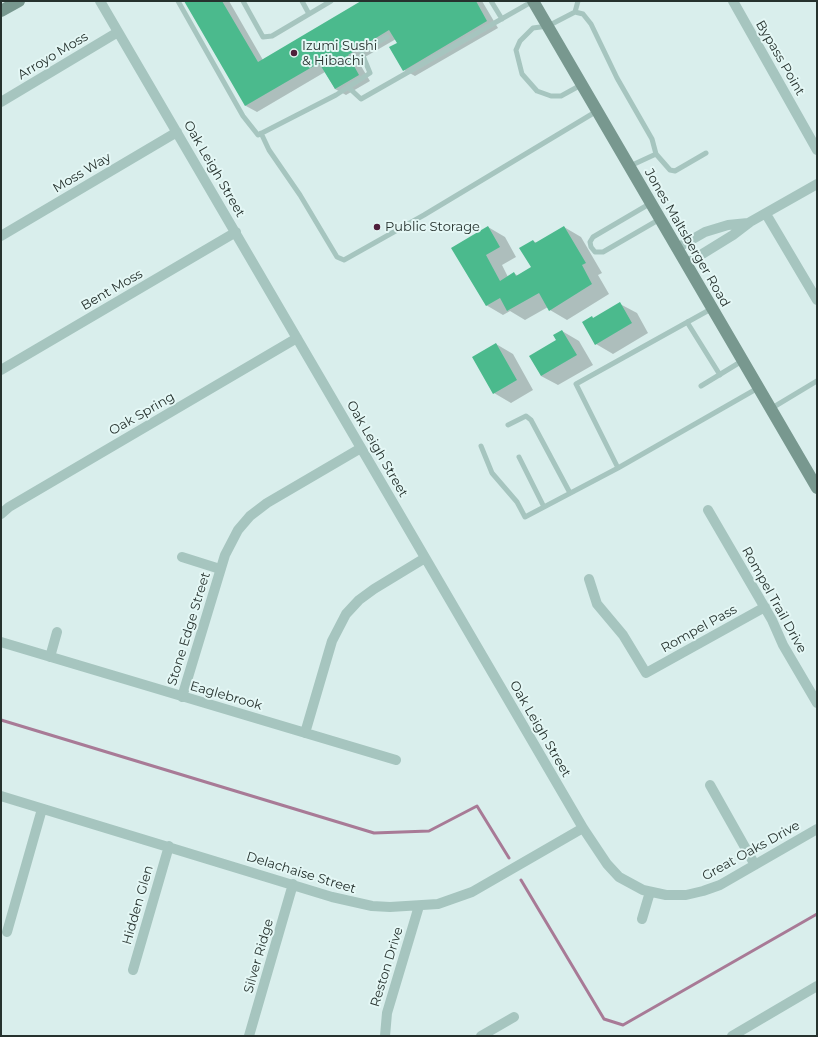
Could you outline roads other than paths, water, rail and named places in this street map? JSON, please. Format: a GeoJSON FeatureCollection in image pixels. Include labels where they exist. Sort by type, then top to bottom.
{"type":"FeatureCollection","features":[{"type":"Feature","properties":{"kind":"main road"},"geometry":{"type":"LineString","coordinates":[[1,12],[19,1]]}},
{"type":"Feature","properties":{"kind":"main road","name":"Jones Maltsberger Road"},"geometry":{"type":"LineString","coordinates":[[533,1],[758,388],[810,472],[817,488]]}},
{"type":"Feature","properties":{"kind":"street","name":"Oak Leigh Street"},"geometry":{"type":"LineString","coordinates":[[100,1],[583,828],[607,864],[619,877],[650,892]]}},
{"type":"Feature","properties":{"kind":"street","name":"Bypass Point"},"geometry":{"type":"LineString","coordinates":[[732,1],[817,150]]}},
{"type":"Feature","properties":{"kind":"street","name":"Arroyo Moss"},"geometry":{"type":"LineString","coordinates":[[1,102],[118,32]]}},
{"type":"Feature","properties":{"kind":"street","name":"Moss Way"},"geometry":{"type":"LineString","coordinates":[[1,236],[177,132]]}},
{"type":"Feature","properties":{"kind":"street"},"geometry":{"type":"LineString","coordinates":[[686,264],[733,235],[750,222],[817,184]]}},
{"type":"Feature","properties":{"kind":"street"},"geometry":{"type":"LineString","coordinates":[[766,214],[817,300]]}},
{"type":"Feature","properties":{"kind":"street"},"geometry":{"type":"LineString","coordinates":[[677,248],[705,232],[728,225],[750,222]]}},
{"type":"Feature","properties":{"kind":"street","name":"Bent Moss"},"geometry":{"type":"LineString","coordinates":[[1,370],[236,232]]}},
{"type":"Feature","properties":{"kind":"street","name":"Oak Spring"},"geometry":{"type":"LineString","coordinates":[[1,514],[16,503],[297,338]]}},
{"type":"Feature","properties":{"kind":"street","name":"Stone Edge Street"},"geometry":{"type":"LineString","coordinates":[[182,697],[220,569],[232,538],[250,516],[267,504],[361,448]]}},
{"type":"Feature","properties":{"kind":"street","name":"Rompel Trail Drive"},"geometry":{"type":"LineString","coordinates":[[708,510],[765,607],[783,645],[817,704]]}},
{"type":"Feature","properties":{"kind":"street","name":"Stone Edge Street"},"geometry":{"type":"LineString","coordinates":[[182,557],[220,569]]}},
{"type":"Feature","properties":{"kind":"street"},"geometry":{"type":"LineString","coordinates":[[305,733],[332,641],[346,614],[359,600],[374,589],[425,558]]}},
{"type":"Feature","properties":{"kind":"street","name":"Rompel Pass"},"geometry":{"type":"LineString","coordinates":[[589,580],[597,604],[623,635],[646,674],[765,607]]}},
{"type":"Feature","properties":{"kind":"street"},"geometry":{"type":"LineString","coordinates":[[50,657],[57,632]]}},
{"type":"Feature","properties":{"kind":"street","name":"Eaglebrook"},"geometry":{"type":"LineString","coordinates":[[1,642],[396,760]]}},
{"type":"Feature","properties":{"kind":"street"},"geometry":{"type":"LineString","coordinates":[[710,785],[755,865]]}},
{"type":"Feature","properties":{"kind":"street","name":"Delachaise Street"},"geometry":{"type":"LineString","coordinates":[[1,796],[294,884],[332,897],[372,906],[419,906],[438,904],[472,892],[583,828]]}},
{"type":"Feature","properties":{"kind":"street"},"geometry":{"type":"LineString","coordinates":[[7,932],[42,809]]}},
{"type":"Feature","properties":{"kind":"street","name":"Great Oaks Drive"},"geometry":{"type":"LineString","coordinates":[[650,892],[674,896],[703,891],[720,885],[817,829]]}},
{"type":"Feature","properties":{"kind":"street","name":"Hidden Glen"},"geometry":{"type":"LineString","coordinates":[[133,970],[169,846]]}},
{"type":"Feature","properties":{"kind":"street","name":"Silver Ridge"},"geometry":{"type":"LineString","coordinates":[[249,1036],[294,884]]}},
{"type":"Feature","properties":{"kind":"street"},"geometry":{"type":"LineString","coordinates":[[642,919],[650,892]]}},
{"type":"Feature","properties":{"kind":"street","name":"Reston Drive"},"geometry":{"type":"LineString","coordinates":[[384,1036],[387,1013],[419,906]]}},
{"type":"Feature","properties":{"kind":"street"},"geometry":{"type":"LineString","coordinates":[[732,1036],[817,986]]}},
{"type":"Feature","properties":{"kind":"street"},"geometry":{"type":"LineString","coordinates":[[481,1036],[514,1017]]}},
{"type":"Feature","properties":{"kind":"lane"},"geometry":{"type":"LineString","coordinates":[[178,1],[243,116],[258,135],[348,87],[370,73],[361,51],[387,37]]}},
{"type":"Feature","properties":{"kind":"lane"},"geometry":{"type":"LineString","coordinates":[[243,1],[263,37],[272,36],[332,1]]}},
{"type":"Feature","properties":{"kind":"lane"},"geometry":{"type":"LineString","coordinates":[[302,1],[309,14]]}},
{"type":"Feature","properties":{"kind":"lane"},"geometry":{"type":"LineString","coordinates":[[491,1],[502,18]]}},
{"type":"Feature","properties":{"kind":"lane"},"geometry":{"type":"LineString","coordinates":[[348,87],[361,99],[533,1]]}},
{"type":"Feature","properties":{"kind":"lane"},"geometry":{"type":"LineString","coordinates":[[575,12],[578,1]]}},
{"type":"Feature","properties":{"kind":"lane"},"geometry":{"type":"LineString","coordinates":[[582,85],[561,96],[551,96],[537,91],[522,74],[516,50],[520,41],[533,28],[548,26],[575,12],[583,14],[591,24],[617,78],[652,140],[656,154],[670,170],[675,171],[706,153]]}},
{"type":"Feature","properties":{"kind":"lane"},"geometry":{"type":"LineString","coordinates":[[261,133],[268,150],[300,195],[337,257],[344,260],[424,215],[597,111]]}},
{"type":"Feature","properties":{"kind":"lane"},"geometry":{"type":"LineString","coordinates":[[630,166],[656,154]]}},
{"type":"Feature","properties":{"kind":"lane"},"geometry":{"type":"LineString","coordinates":[[651,203],[593,237],[590,242],[591,248],[594,252],[603,252],[660,219]]}},
{"type":"Feature","properties":{"kind":"lane"},"geometry":{"type":"LineString","coordinates":[[618,468],[576,384],[712,308]]}},
{"type":"Feature","properties":{"kind":"lane"},"geometry":{"type":"LineString","coordinates":[[687,322],[720,375]]}},
{"type":"Feature","properties":{"kind":"lane"},"geometry":{"type":"LineString","coordinates":[[702,386],[743,360]]}},
{"type":"Feature","properties":{"kind":"lane"},"geometry":{"type":"LineString","coordinates":[[771,409],[817,381]]}},
{"type":"Feature","properties":{"kind":"lane"},"geometry":{"type":"LineString","coordinates":[[481,446],[492,473],[517,502],[525,517],[618,468],[758,388]]}},
{"type":"Feature","properties":{"kind":"lane"},"geometry":{"type":"LineString","coordinates":[[508,425],[526,416],[530,420],[570,493]]}},
{"type":"Feature","properties":{"kind":"lane"},"geometry":{"type":"LineString","coordinates":[[519,457],[544,506]]}},
{"type":"Feature","properties":{"kind":"waterway"},"geometry":{"type":"LineString","coordinates":[[1,720],[374,833],[429,831],[477,806],[509,858]]}},
{"type":"Feature","properties":{"kind":"waterway"},"geometry":{"type":"LineString","coordinates":[[521,880],[604,1019],[623,1025],[817,914]]}},
{"type":"Feature","properties":{"kind":"place","name":"Izumi Sushi & Hibachi"},"geometry":{"type":"Point","coordinates":[294,53]}},
{"type":"Feature","properties":{"kind":"place","name":"Public Storage"},"geometry":{"type":"Point","coordinates":[377,227]}}]}
